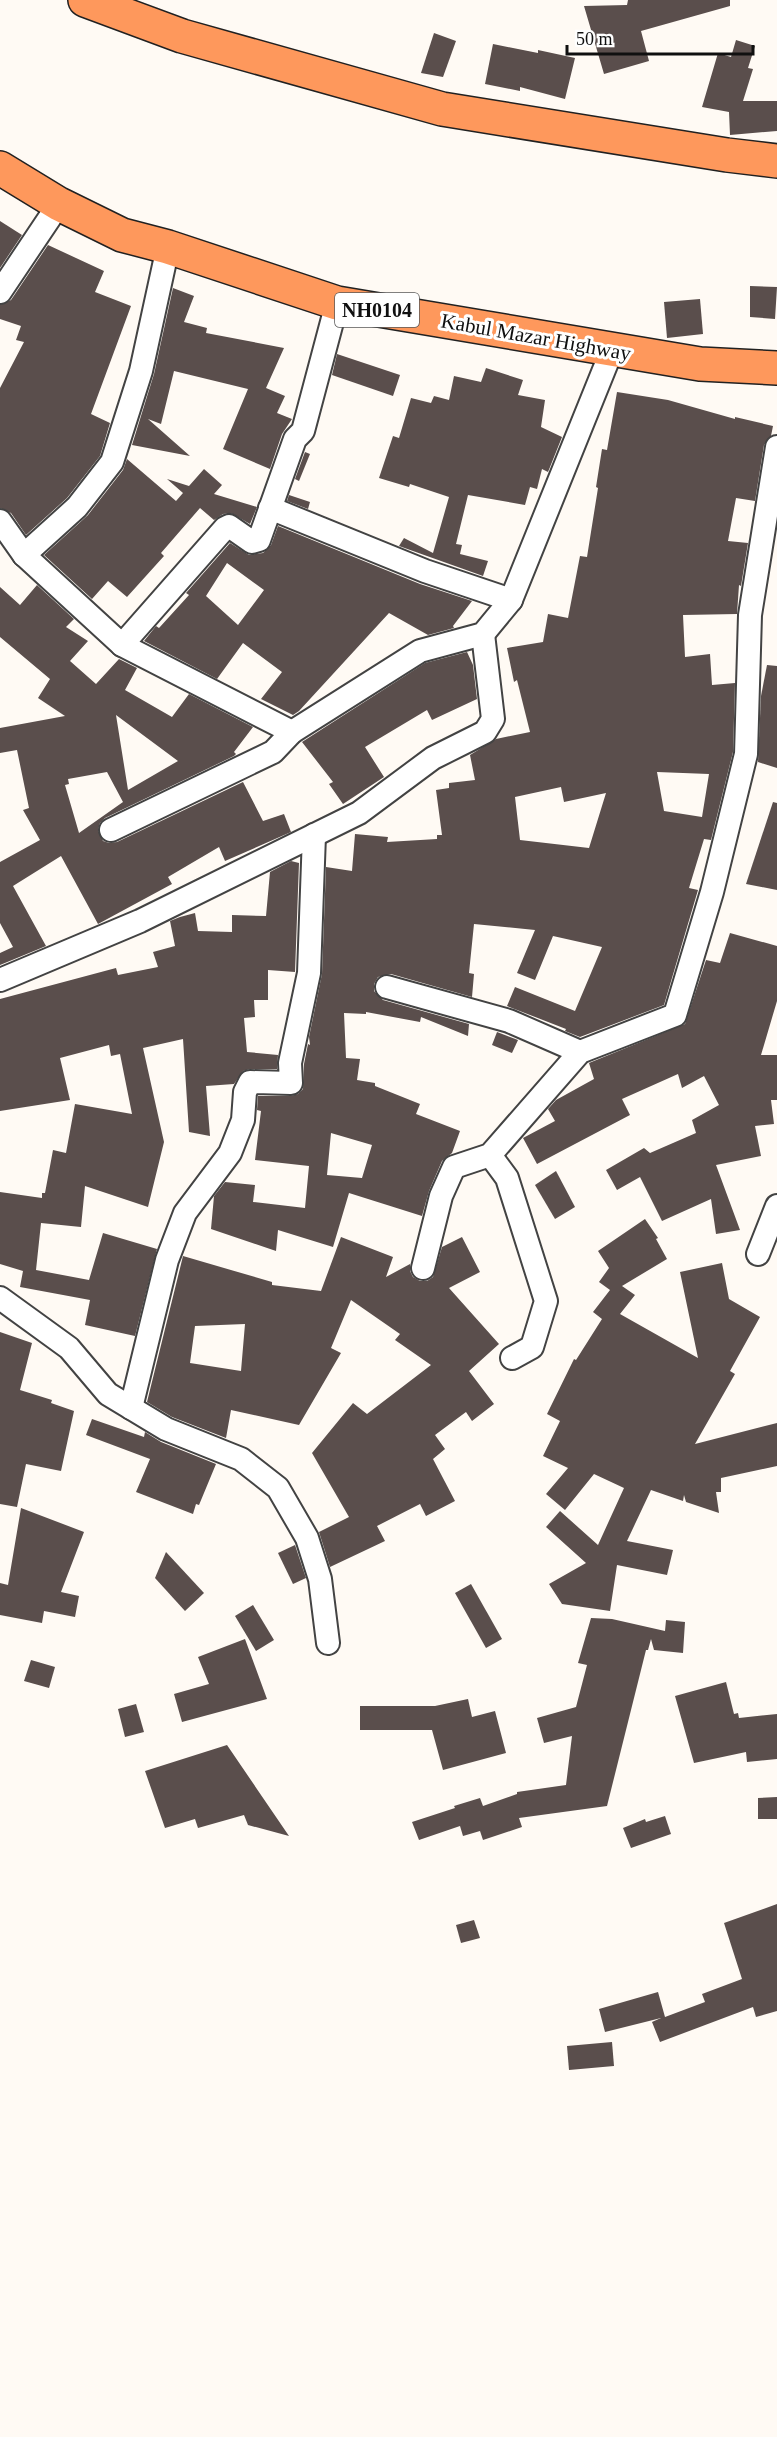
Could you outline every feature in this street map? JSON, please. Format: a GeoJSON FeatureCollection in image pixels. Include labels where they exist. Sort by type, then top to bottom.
{"type":"FeatureCollection","features":[{"type":"Feature","properties":{"kind":"highway"},"geometry":{"type":"LineString","coordinates":[[85,0],[182,36],[442,109],[777,161]]}},
{"type":"Feature","properties":{"kind":"highway","name":"Kabul Mazar Highway"},"geometry":{"type":"LineString","coordinates":[[0,168],[59,204],[122,235],[168,247],[338,303],[699,364],[777,368]]}},
{"type":"Feature","properties":{"kind":"street"},"geometry":{"type":"LineString","coordinates":[[0,292],[59,204]]}},
{"type":"Feature","properties":{"kind":"street"},"geometry":{"type":"LineString","coordinates":[[24,555],[77,507],[112,462],[141,371],[168,247]]}},
{"type":"Feature","properties":{"kind":"street"},"geometry":{"type":"LineString","coordinates":[[122,645],[225,528],[229,526],[252,542],[259,540],[295,439],[303,431],[338,303]]}},
{"type":"Feature","properties":{"kind":"street"},"geometry":{"type":"LineString","coordinates":[[111,830],[273,752],[292,732],[420,651],[483,634],[511,600],[612,350]]}},
{"type":"Feature","properties":{"kind":"street"},"geometry":{"type":"LineString","coordinates":[[423,1268],[441,1196],[454,1167],[490,1155],[580,1052],[675,1015],[712,892],[746,753],[750,615],[777,447]]}},
{"type":"Feature","properties":{"kind":"street"},"geometry":{"type":"LineString","coordinates":[[270,508],[425,571],[511,600]]}},
{"type":"Feature","properties":{"kind":"street"},"geometry":{"type":"LineString","coordinates":[[0,521],[24,555],[122,645],[292,732]]}},
{"type":"Feature","properties":{"kind":"street"},"geometry":{"type":"LineString","coordinates":[[0,980],[140,921],[359,813],[433,759],[485,732],[493,719],[483,634]]}},
{"type":"Feature","properties":{"kind":"street"},"geometry":{"type":"LineString","coordinates":[[131,1408],[167,1260],[185,1213],[230,1153],[243,1120],[245,1092],[250,1082],[291,1083],[290,1063],[309,973],[314,835]]}},
{"type":"Feature","properties":{"kind":"street"},"geometry":{"type":"LineString","coordinates":[[387,987],[509,1021],[580,1052]]}},
{"type":"Feature","properties":{"kind":"street"},"geometry":{"type":"LineString","coordinates":[[490,1155],[507,1178],[546,1301],[532,1347],[512,1358]]}},
{"type":"Feature","properties":{"kind":"street"},"geometry":{"type":"LineString","coordinates":[[758,1254],[777,1206]]}},
{"type":"Feature","properties":{"kind":"street"},"geometry":{"type":"LineString","coordinates":[[0,1298],[69,1348],[108,1394],[166,1429],[241,1459],[278,1488],[307,1538],[320,1579],[328,1644]]}},
{"type":"Feature","properties":{"kind":"building"},"geometry":{"type":"Polygon","coordinates":[[[628,0],[730,0],[730,6],[641,31],[649,61],[604,74],[584,6],[627,5],[628,0]]]}},
{"type":"Feature","properties":{"kind":"building"},"geometry":{"type":"Polygon","coordinates":[[[434,33],[456,41],[443,77],[421,73],[434,33]]]}},
{"type":"Feature","properties":{"kind":"building"},"geometry":{"type":"Polygon","coordinates":[[[736,40],[755,46],[748,68],[753,69],[743,101],[777,101],[777,131],[730,135],[729,112],[702,107],[718,53],[731,57],[736,40]]]}},
{"type":"Feature","properties":{"kind":"building"},"geometry":{"type":"Polygon","coordinates":[[[493,44],[575,58],[565,99],[520,87],[520,91],[485,84],[493,44]]]}},
{"type":"Feature","properties":{"kind":"building"},"geometry":{"type":"Polygon","coordinates":[[[0,221],[22,235],[0,268],[0,221]]]}},
{"type":"Feature","properties":{"kind":"building"},"geometry":{"type":"Polygon","coordinates":[[[48,245],[104,271],[95,292],[131,306],[91,414],[110,423],[100,456],[67,498],[26,535],[11,513],[0,508],[0,388],[24,342],[16,340],[21,326],[0,319],[0,305],[11,300],[48,245]]]}},
{"type":"Feature","properties":{"kind":"building"},"geometry":{"type":"Polygon","coordinates":[[[750,286],[777,287],[775,319],[750,317],[750,286]]]}},
{"type":"Feature","properties":{"kind":"building"},"geometry":{"type":"Polygon","coordinates":[[[173,288],[194,296],[184,322],[207,328],[206,333],[284,348],[266,388],[285,396],[277,413],[292,419],[282,434],[270,469],[223,449],[248,389],[174,371],[161,424],[148,419],[190,456],[132,445],[154,374],[173,288]]]}},
{"type":"Feature","properties":{"kind":"building"},"geometry":{"type":"Polygon","coordinates":[[[700,299],[703,334],[667,338],[664,302],[700,299]]]}},
{"type":"Feature","properties":{"kind":"building"},"geometry":{"type":"Polygon","coordinates":[[[337,354],[400,375],[393,396],[332,375],[337,354]]]}},
{"type":"Feature","properties":{"kind":"building"},"geometry":{"type":"Polygon","coordinates":[[[486,368],[523,380],[518,395],[545,400],[541,427],[562,437],[548,472],[542,469],[537,489],[530,487],[525,505],[468,495],[456,544],[462,545],[460,554],[488,561],[483,576],[399,546],[404,538],[433,553],[449,497],[410,484],[409,487],[379,478],[393,436],[399,438],[411,398],[431,403],[434,396],[449,400],[454,376],[481,382],[486,368]]]}},
{"type":"Feature","properties":{"kind":"building"},"geometry":{"type":"Polygon","coordinates":[[[617,392],[668,400],[735,419],[735,417],[773,426],[771,436],[764,445],[755,501],[736,498],[728,541],[748,543],[741,586],[739,585],[737,614],[683,615],[685,657],[710,654],[712,685],[735,683],[733,752],[711,840],[704,839],[689,888],[698,890],[664,1005],[580,1037],[565,1031],[566,1029],[507,1006],[515,987],[575,1011],[602,947],[553,936],[535,980],[517,973],[535,930],[474,924],[469,973],[474,974],[472,997],[391,974],[378,977],[374,984],[374,991],[383,1000],[469,1024],[468,1036],[421,1017],[420,1022],[366,1012],[366,1014],[344,1013],[346,1058],[360,1059],[357,1080],[375,1083],[375,1086],[420,1104],[416,1114],[460,1131],[452,1153],[442,1161],[429,1191],[422,1216],[349,1193],[333,1247],[278,1230],[276,1251],[211,1229],[214,1196],[225,1182],[255,1185],[253,1202],[305,1208],[309,1166],[255,1160],[261,1111],[257,1110],[258,1096],[291,1096],[303,1089],[304,1064],[308,1044],[310,1045],[309,1037],[322,974],[326,867],[352,871],[355,834],[388,837],[387,842],[437,839],[437,835],[442,835],[436,790],[449,788],[449,783],[475,780],[470,755],[496,739],[530,732],[517,680],[514,682],[507,648],[543,642],[548,614],[568,618],[580,556],[587,557],[602,449],[607,450],[617,392]],[[657,772],[664,811],[702,817],[709,774],[657,772]],[[561,787],[515,797],[520,840],[589,848],[606,793],[564,802],[561,787]],[[331,1133],[327,1175],[362,1178],[372,1145],[331,1133]]]}},
{"type":"Feature","properties":{"kind":"building"},"geometry":{"type":"Polygon","coordinates":[[[305,452],[310,454],[299,481],[295,479],[305,452]]]}},
{"type":"Feature","properties":{"kind":"building"},"geometry":{"type":"Polygon","coordinates":[[[127,459],[176,501],[183,493],[167,479],[189,486],[204,469],[222,485],[214,494],[257,507],[250,524],[231,513],[223,514],[214,520],[200,508],[161,553],[164,556],[127,597],[108,581],[92,599],[44,555],[88,515],[123,470],[127,459]]]}},
{"type":"Feature","properties":{"kind":"building"},"geometry":{"type":"Polygon","coordinates":[[[289,495],[310,502],[308,509],[287,501],[289,495]]]}},
{"type":"Feature","properties":{"kind":"building"},"geometry":{"type":"Polygon","coordinates":[[[278,526],[420,584],[472,601],[453,626],[454,628],[428,635],[389,613],[293,715],[261,699],[282,672],[243,643],[217,679],[144,641],[156,626],[159,628],[189,595],[186,593],[230,543],[249,555],[263,553],[271,545],[278,526]],[[227,563],[206,596],[238,625],[264,590],[227,563]]]}},
{"type":"Feature","properties":{"kind":"building"},"geometry":{"type":"Polygon","coordinates":[[[37,585],[74,619],[66,627],[88,641],[70,661],[96,684],[119,659],[137,668],[125,690],[172,717],[189,694],[253,727],[234,752],[236,754],[234,756],[105,818],[98,830],[103,841],[117,842],[243,782],[263,821],[284,814],[291,832],[225,861],[219,847],[168,877],[172,884],[98,924],[61,856],[13,886],[46,946],[0,965],[0,953],[13,947],[0,923],[0,862],[40,840],[23,810],[29,808],[17,750],[0,753],[0,728],[65,716],[38,698],[50,679],[0,637],[0,587],[20,605],[37,585]],[[116,715],[128,790],[178,761],[116,715]],[[107,772],[68,779],[69,784],[65,785],[79,833],[123,802],[107,772]]]}},
{"type":"Feature","properties":{"kind":"building"},"geometry":{"type":"Polygon","coordinates":[[[467,652],[473,665],[477,699],[432,720],[427,710],[365,747],[384,777],[343,804],[329,784],[333,782],[302,742],[425,663],[467,652]]]}},
{"type":"Feature","properties":{"kind":"building"},"geometry":{"type":"Polygon","coordinates":[[[767,665],[777,666],[777,768],[758,762],[761,696],[767,665]]]}},
{"type":"Feature","properties":{"kind":"building"},"geometry":{"type":"Polygon","coordinates":[[[773,802],[777,803],[777,890],[746,884],[773,802]]]}},
{"type":"Feature","properties":{"kind":"building"},"geometry":{"type":"Polygon","coordinates":[[[291,861],[299,863],[295,972],[268,970],[268,1000],[254,1000],[255,1017],[244,1018],[247,1052],[278,1055],[277,1069],[250,1069],[243,1071],[234,1084],[206,1086],[210,1136],[189,1132],[183,1039],[143,1048],[164,1142],[148,1207],[85,1186],[81,1227],[41,1223],[36,1270],[89,1280],[103,1233],[157,1249],[135,1336],[85,1325],[90,1300],[20,1287],[23,1271],[0,1264],[0,1192],[42,1198],[42,1193],[45,1193],[53,1150],[66,1153],[75,1104],[132,1114],[120,1054],[111,1056],[109,1045],[60,1058],[70,1100],[0,1111],[0,999],[116,968],[118,975],[158,967],[153,952],[175,946],[170,921],[180,917],[195,913],[198,931],[232,932],[232,915],[266,916],[270,872],[291,861]]]}},
{"type":"Feature","properties":{"kind":"building"},"geometry":{"type":"Polygon","coordinates":[[[730,933],[777,946],[777,1001],[761,1055],[777,1055],[777,1100],[771,1100],[774,1124],[755,1126],[761,1156],[716,1165],[740,1230],[716,1234],[711,1199],[662,1221],[640,1177],[617,1190],[606,1170],[644,1148],[650,1153],[696,1133],[692,1120],[719,1105],[704,1076],[682,1088],[678,1074],[622,1099],[630,1115],[537,1164],[523,1138],[555,1121],[548,1109],[556,1100],[594,1079],[589,1063],[685,1024],[706,960],[720,963],[730,933]]]}},
{"type":"Feature","properties":{"kind":"building"},"geometry":{"type":"Polygon","coordinates":[[[497,1032],[518,1040],[512,1053],[492,1045],[497,1032]]]}},
{"type":"Feature","properties":{"kind":"building"},"geometry":{"type":"Polygon","coordinates":[[[556,1171],[575,1207],[555,1219],[535,1185],[556,1171]]]}},
{"type":"Feature","properties":{"kind":"building"},"geometry":{"type":"Polygon","coordinates":[[[645,1219],[658,1238],[656,1239],[667,1259],[622,1286],[635,1295],[620,1314],[698,1358],[680,1272],[722,1263],[729,1299],[760,1317],[730,1371],[735,1374],[695,1444],[777,1423],[777,1466],[721,1478],[721,1492],[716,1492],[719,1513],[686,1502],[684,1495],[683,1501],[651,1490],[627,1541],[673,1550],[667,1575],[617,1565],[610,1611],[562,1604],[549,1584],[586,1563],[546,1527],[560,1511],[598,1545],[624,1488],[594,1474],[565,1510],[546,1494],[568,1468],[543,1456],[560,1421],[547,1414],[574,1359],[576,1360],[602,1319],[593,1312],[610,1290],[599,1282],[609,1268],[598,1251],[645,1219]]]}},
{"type":"Feature","properties":{"kind":"building"},"geometry":{"type":"Polygon","coordinates":[[[341,1237],[393,1257],[386,1277],[410,1264],[413,1277],[420,1281],[427,1281],[433,1277],[442,1247],[462,1237],[480,1272],[449,1288],[499,1344],[469,1371],[494,1404],[472,1421],[466,1412],[435,1435],[445,1449],[433,1459],[455,1501],[426,1516],[420,1504],[377,1526],[385,1541],[330,1567],[319,1532],[349,1517],[312,1453],[353,1403],[367,1414],[431,1365],[395,1340],[400,1334],[351,1300],[331,1348],[341,1353],[299,1425],[231,1410],[226,1438],[172,1417],[147,1402],[183,1256],[272,1282],[272,1285],[321,1291],[341,1237]],[[245,1324],[195,1326],[190,1363],[241,1371],[245,1324]]]}},
{"type":"Feature","properties":{"kind":"building"},"geometry":{"type":"Polygon","coordinates":[[[0,1332],[32,1343],[20,1390],[52,1400],[51,1403],[74,1411],[61,1471],[26,1464],[17,1507],[0,1504],[0,1332]]]}},
{"type":"Feature","properties":{"kind":"building"},"geometry":{"type":"Polygon","coordinates":[[[92,1419],[144,1437],[145,1432],[161,1442],[216,1464],[193,1514],[136,1492],[150,1459],[86,1435],[92,1419]]]}},
{"type":"Feature","properties":{"kind":"building"},"geometry":{"type":"Polygon","coordinates":[[[21,1508],[84,1532],[61,1592],[79,1596],[75,1617],[44,1611],[42,1623],[0,1615],[0,1583],[8,1585],[21,1508]]]}},
{"type":"Feature","properties":{"kind":"building"},"geometry":{"type":"Polygon","coordinates":[[[295,1545],[306,1578],[293,1584],[278,1553],[295,1545]]]}},
{"type":"Feature","properties":{"kind":"building"},"geometry":{"type":"Polygon","coordinates":[[[166,1552],[204,1593],[185,1611],[155,1578],[166,1552]]]}},
{"type":"Feature","properties":{"kind":"building"},"geometry":{"type":"Polygon","coordinates":[[[471,1584],[502,1639],[486,1648],[455,1593],[471,1584]]]}},
{"type":"Feature","properties":{"kind":"building"},"geometry":{"type":"Polygon","coordinates":[[[253,1605],[274,1640],[256,1651],[235,1616],[253,1605]]]}},
{"type":"Feature","properties":{"kind":"building"},"geometry":{"type":"Polygon","coordinates":[[[591,1618],[612,1619],[665,1631],[666,1620],[685,1622],[683,1653],[654,1650],[651,1639],[648,1650],[646,1650],[607,1806],[519,1818],[522,1827],[483,1840],[480,1831],[463,1836],[460,1826],[419,1840],[412,1822],[455,1808],[454,1806],[480,1798],[483,1806],[517,1794],[517,1792],[566,1785],[572,1736],[544,1743],[537,1718],[576,1707],[587,1665],[578,1663],[591,1618]]]}},
{"type":"Feature","properties":{"kind":"building"},"geometry":{"type":"Polygon","coordinates":[[[245,1639],[267,1699],[182,1722],[174,1694],[209,1684],[198,1657],[245,1639]]]}},
{"type":"Feature","properties":{"kind":"building"},"geometry":{"type":"Polygon","coordinates":[[[31,1660],[55,1667],[49,1688],[24,1681],[31,1660]]]}},
{"type":"Feature","properties":{"kind":"building"},"geometry":{"type":"Polygon","coordinates":[[[726,1682],[734,1714],[738,1713],[739,1718],[777,1714],[777,1759],[747,1762],[746,1752],[694,1763],[675,1696],[726,1682]]]}},
{"type":"Feature","properties":{"kind":"building"},"geometry":{"type":"Polygon","coordinates":[[[468,1699],[472,1717],[495,1711],[506,1753],[443,1770],[432,1730],[360,1730],[360,1706],[435,1706],[468,1699]]]}},
{"type":"Feature","properties":{"kind":"building"},"geometry":{"type":"Polygon","coordinates":[[[136,1704],[144,1732],[125,1737],[118,1709],[136,1704]]]}},
{"type":"Feature","properties":{"kind":"building"},"geometry":{"type":"Polygon","coordinates":[[[227,1745],[289,1836],[248,1825],[244,1815],[198,1828],[195,1819],[165,1828],[145,1771],[227,1745]]]}},
{"type":"Feature","properties":{"kind":"building"},"geometry":{"type":"Polygon","coordinates":[[[777,1797],[777,1819],[758,1819],[758,1798],[777,1797]]]}},
{"type":"Feature","properties":{"kind":"building"},"geometry":{"type":"Polygon","coordinates":[[[665,1816],[671,1834],[631,1848],[623,1828],[645,1819],[646,1822],[665,1816]]]}},
{"type":"Feature","properties":{"kind":"building"},"geometry":{"type":"Polygon","coordinates":[[[777,1904],[777,2011],[756,2017],[753,2007],[660,2042],[652,2022],[661,2018],[605,2032],[599,2009],[658,1992],[665,2017],[705,2002],[702,1994],[742,1979],[724,1923],[777,1904]]]}},
{"type":"Feature","properties":{"kind":"building"},"geometry":{"type":"Polygon","coordinates":[[[474,1920],[480,1938],[461,1943],[456,1925],[474,1920]]]}},
{"type":"Feature","properties":{"kind":"building"},"geometry":{"type":"Polygon","coordinates":[[[612,2042],[614,2066],[569,2070],[567,2046],[612,2042]]]}}]}
